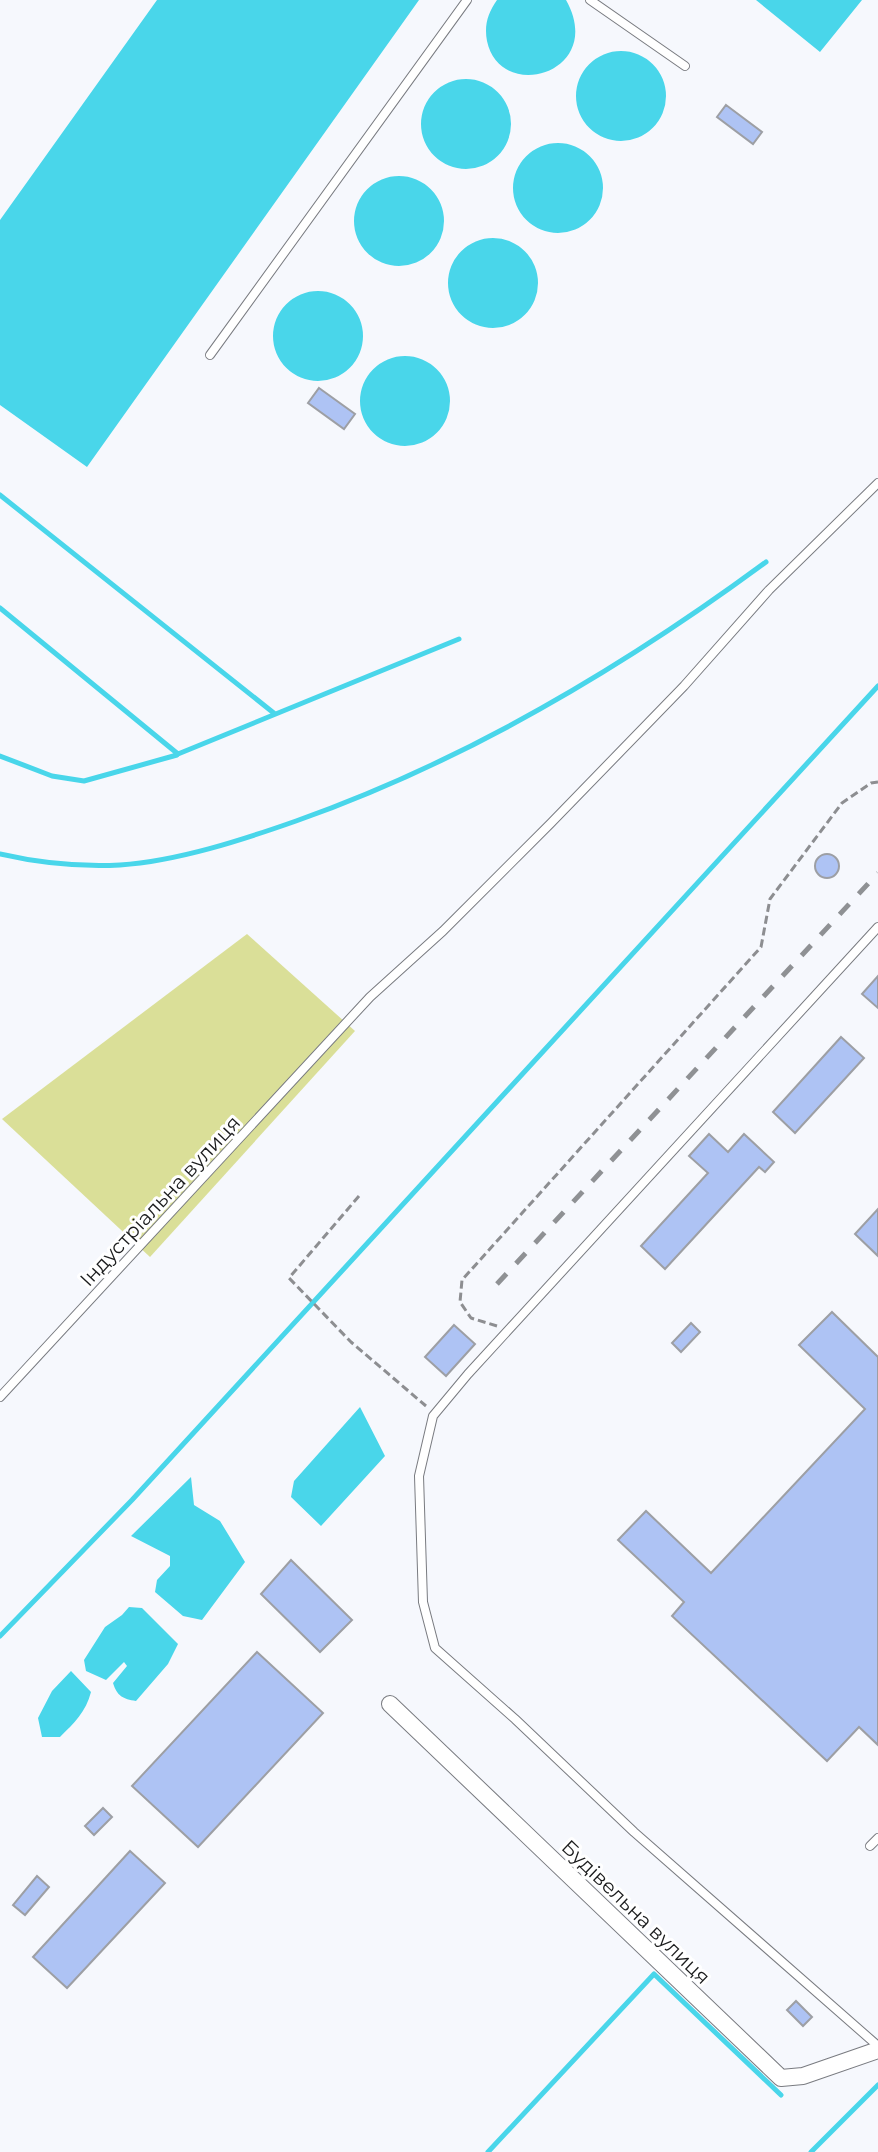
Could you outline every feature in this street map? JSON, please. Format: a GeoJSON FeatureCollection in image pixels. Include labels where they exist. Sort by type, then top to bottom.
{"type":"FeatureCollection","features":[{"type":"Feature","properties":{"kind":"street","name":"Будівельна вулиця"},"geometry":{"type":"LineString","coordinates":[[390,1704],[781,2078],[803,2076],[878,2048]]}},
{"type":"Feature","properties":{"kind":"lane"},"geometry":{"type":"LineString","coordinates":[[210,355],[467,0]]}},
{"type":"Feature","properties":{"kind":"lane"},"geometry":{"type":"LineString","coordinates":[[590,0],[685,66]]}},
{"type":"Feature","properties":{"kind":"lane","name":"Індустріальна вулиця"},"geometry":{"type":"LineString","coordinates":[[0,1397],[370,997],[443,931],[551,823],[684,686],[769,590],[878,483]]}},
{"type":"Feature","properties":{"kind":"lane"},"geometry":{"type":"LineString","coordinates":[[878,927],[508,1330],[433,1416],[419,1476],[423,1602],[435,1648],[634,1832],[878,2048]]}},
{"type":"Feature","properties":{"kind":"lane"},"geometry":{"type":"LineString","coordinates":[[870,1846],[878,1838]]}},
{"type":"Feature","properties":{"kind":"path"},"geometry":{"type":"LineString","coordinates":[[508,1330],[471,1318],[460,1302],[462,1280],[761,947],[770,899],[842,803],[871,783],[878,782]]}},
{"type":"Feature","properties":{"kind":"path"},"geometry":{"type":"LineString","coordinates":[[359,1196],[289,1278],[351,1342],[427,1406],[433,1416]]}},
{"type":"Feature","properties":{"kind":"green space"},"geometry":{"type":"Polygon","coordinates":[[[247,934],[355,1031],[150,1257],[2,1119],[247,934]]]}},
{"type":"Feature","properties":{"kind":"water"},"geometry":{"type":"Polygon","coordinates":[[[157,0],[419,0],[87,467],[0,405],[0,220],[157,0]]]}},
{"type":"Feature","properties":{"kind":"water"},"geometry":{"type":"Polygon","coordinates":[[[497,0],[566,0],[575,25],[573,46],[562,62],[547,72],[529,75],[511,71],[496,60],[487,41],[486,24],[497,0]]]}},
{"type":"Feature","properties":{"kind":"water"},"geometry":{"type":"Polygon","coordinates":[[[756,0],[862,0],[820,52],[756,0]]]}},
{"type":"Feature","properties":{"kind":"water"},"geometry":{"type":"Polygon","coordinates":[[[621,51],[638,54],[653,64],[663,79],[666,96],[663,113],[653,128],[638,138],[621,141],[604,138],[589,128],[579,113],[576,96],[579,79],[589,64],[604,54],[621,51]]]}},
{"type":"Feature","properties":{"kind":"water"},"geometry":{"type":"Polygon","coordinates":[[[466,79],[483,82],[498,92],[508,107],[511,124],[508,141],[498,156],[483,166],[466,169],[449,166],[434,156],[424,141],[421,124],[424,107],[434,92],[449,82],[466,79]]]}},
{"type":"Feature","properties":{"kind":"water"},"geometry":{"type":"Polygon","coordinates":[[[558,143],[575,146],[590,156],[600,171],[603,188],[600,205],[590,220],[575,230],[558,233],[541,230],[526,220],[516,205],[513,188],[516,171],[526,156],[541,146],[558,143]]]}},
{"type":"Feature","properties":{"kind":"water"},"geometry":{"type":"Polygon","coordinates":[[[399,176],[416,179],[431,189],[441,204],[444,221],[441,238],[431,253],[416,263],[399,266],[382,263],[367,253],[357,238],[354,221],[357,204],[367,189],[382,179],[399,176]]]}},
{"type":"Feature","properties":{"kind":"water"},"geometry":{"type":"Polygon","coordinates":[[[493,238],[510,241],[525,251],[535,266],[538,283],[535,300],[525,315],[510,325],[493,328],[476,325],[461,315],[451,300],[448,283],[451,266],[461,251],[476,241],[493,238]]]}},
{"type":"Feature","properties":{"kind":"water"},"geometry":{"type":"Polygon","coordinates":[[[318,291],[335,294],[350,304],[360,319],[363,336],[360,353],[350,368],[335,378],[318,381],[301,378],[286,368],[276,353],[273,336],[276,319],[286,304],[301,294],[318,291]]]}},
{"type":"Feature","properties":{"kind":"water"},"geometry":{"type":"Polygon","coordinates":[[[405,356],[422,359],[437,369],[447,384],[450,401],[447,418],[437,433],[422,443],[405,446],[388,443],[373,433],[363,418],[360,401],[363,384],[373,369],[388,359],[405,356]]]}},
{"type":"Feature","properties":{"kind":"water"},"geometry":{"type":"Polygon","coordinates":[[[360,1407],[385,1456],[321,1526],[291,1497],[294,1481],[360,1407]]]}},
{"type":"Feature","properties":{"kind":"water"},"geometry":{"type":"Polygon","coordinates":[[[191,1477],[194,1505],[220,1521],[245,1562],[202,1620],[183,1616],[155,1592],[157,1580],[170,1566],[170,1556],[131,1536],[191,1477]]]}},
{"type":"Feature","properties":{"kind":"water"},"geometry":{"type":"Polygon","coordinates":[[[129,1607],[142,1608],[178,1644],[168,1664],[136,1701],[121,1696],[113,1683],[127,1666],[124,1662],[106,1680],[86,1671],[84,1660],[105,1627],[129,1607]]]}},
{"type":"Feature","properties":{"kind":"water"},"geometry":{"type":"Polygon","coordinates":[[[71,1671],[91,1692],[86,1706],[60,1737],[42,1737],[38,1718],[52,1691],[71,1671]]]}},
{"type":"Feature","properties":{"kind":"building"},"geometry":{"type":"Polygon","coordinates":[[[726,105],[762,132],[753,144],[717,117],[726,105]]]}},
{"type":"Feature","properties":{"kind":"building"},"geometry":{"type":"Polygon","coordinates":[[[319,388],[355,414],[344,429],[308,403],[319,388]]]}},
{"type":"Feature","properties":{"kind":"building"},"geometry":{"type":"Polygon","coordinates":[[[827,854],[836,857],[839,866],[836,875],[827,878],[818,875],[815,866],[818,857],[827,854]]]}},
{"type":"Feature","properties":{"kind":"building"},"geometry":{"type":"Polygon","coordinates":[[[878,976],[878,1008],[862,994],[878,976]]]}},
{"type":"Feature","properties":{"kind":"building"},"geometry":{"type":"Polygon","coordinates":[[[841,1037],[864,1058],[795,1133],[773,1112],[841,1037]]]}},
{"type":"Feature","properties":{"kind":"building"},"geometry":{"type":"Polygon","coordinates":[[[709,1134],[728,1152],[744,1134],[774,1162],[765,1172],[759,1167],[665,1269],[641,1246],[708,1173],[689,1156],[709,1134]]]}},
{"type":"Feature","properties":{"kind":"building"},"geometry":{"type":"Polygon","coordinates":[[[878,1209],[878,1256],[855,1234],[878,1209]]]}},
{"type":"Feature","properties":{"kind":"building"},"geometry":{"type":"Polygon","coordinates":[[[832,1312],[878,1357],[878,1745],[859,1727],[827,1761],[672,1616],[684,1602],[618,1540],[646,1511],[711,1573],[865,1409],[799,1345],[832,1312]]]}},
{"type":"Feature","properties":{"kind":"building"},"geometry":{"type":"Polygon","coordinates":[[[691,1323],[700,1332],[681,1352],[672,1343],[691,1323]]]}},
{"type":"Feature","properties":{"kind":"building"},"geometry":{"type":"Polygon","coordinates":[[[454,1325],[475,1344],[446,1376],[425,1357],[454,1325]]]}},
{"type":"Feature","properties":{"kind":"building"},"geometry":{"type":"Polygon","coordinates":[[[291,1560],[352,1620],[320,1652],[261,1594],[291,1560]]]}},
{"type":"Feature","properties":{"kind":"building"},"geometry":{"type":"Polygon","coordinates":[[[257,1652],[323,1713],[198,1847],[132,1786],[257,1652]]]}},
{"type":"Feature","properties":{"kind":"building"},"geometry":{"type":"Polygon","coordinates":[[[103,1808],[112,1817],[94,1835],[85,1826],[103,1808]]]}},
{"type":"Feature","properties":{"kind":"building"},"geometry":{"type":"Polygon","coordinates":[[[130,1851],[165,1883],[67,1988],[33,1957],[130,1851]]]}},
{"type":"Feature","properties":{"kind":"building"},"geometry":{"type":"Polygon","coordinates":[[[37,1876],[49,1887],[25,1915],[13,1905],[37,1876]]]}},
{"type":"Feature","properties":{"kind":"building"},"geometry":{"type":"Polygon","coordinates":[[[796,2001],[812,2017],[803,2026],[787,2010],[796,2001]]]}},
{"type":"Feature","properties":{"kind":"waterway"},"geometry":{"type":"LineString","coordinates":[[0,495],[275,714]]}},
{"type":"Feature","properties":{"kind":"waterway"},"geometry":{"type":"LineString","coordinates":[[0,854],[75,865],[142,863],[232,842],[359,797],[481,741],[540,709],[655,639],[766,562]]}},
{"type":"Feature","properties":{"kind":"waterway"},"geometry":{"type":"LineString","coordinates":[[0,608],[178,754],[459,639]]}},
{"type":"Feature","properties":{"kind":"waterway"},"geometry":{"type":"LineString","coordinates":[[0,1636],[132,1500],[878,686]]}},
{"type":"Feature","properties":{"kind":"waterway"},"geometry":{"type":"LineString","coordinates":[[0,756],[52,776],[84,781],[177,755]]}},
{"type":"Feature","properties":{"kind":"waterway"},"geometry":{"type":"LineString","coordinates":[[488,2152],[654,1974],[781,2095]]}},
{"type":"Feature","properties":{"kind":"waterway"},"geometry":{"type":"LineString","coordinates":[[811,2152],[878,2085]]}},
{"type":"Feature","properties":{"kind":"railway"},"geometry":{"type":"LineString","coordinates":[[497,1284],[878,873]]}}]}
